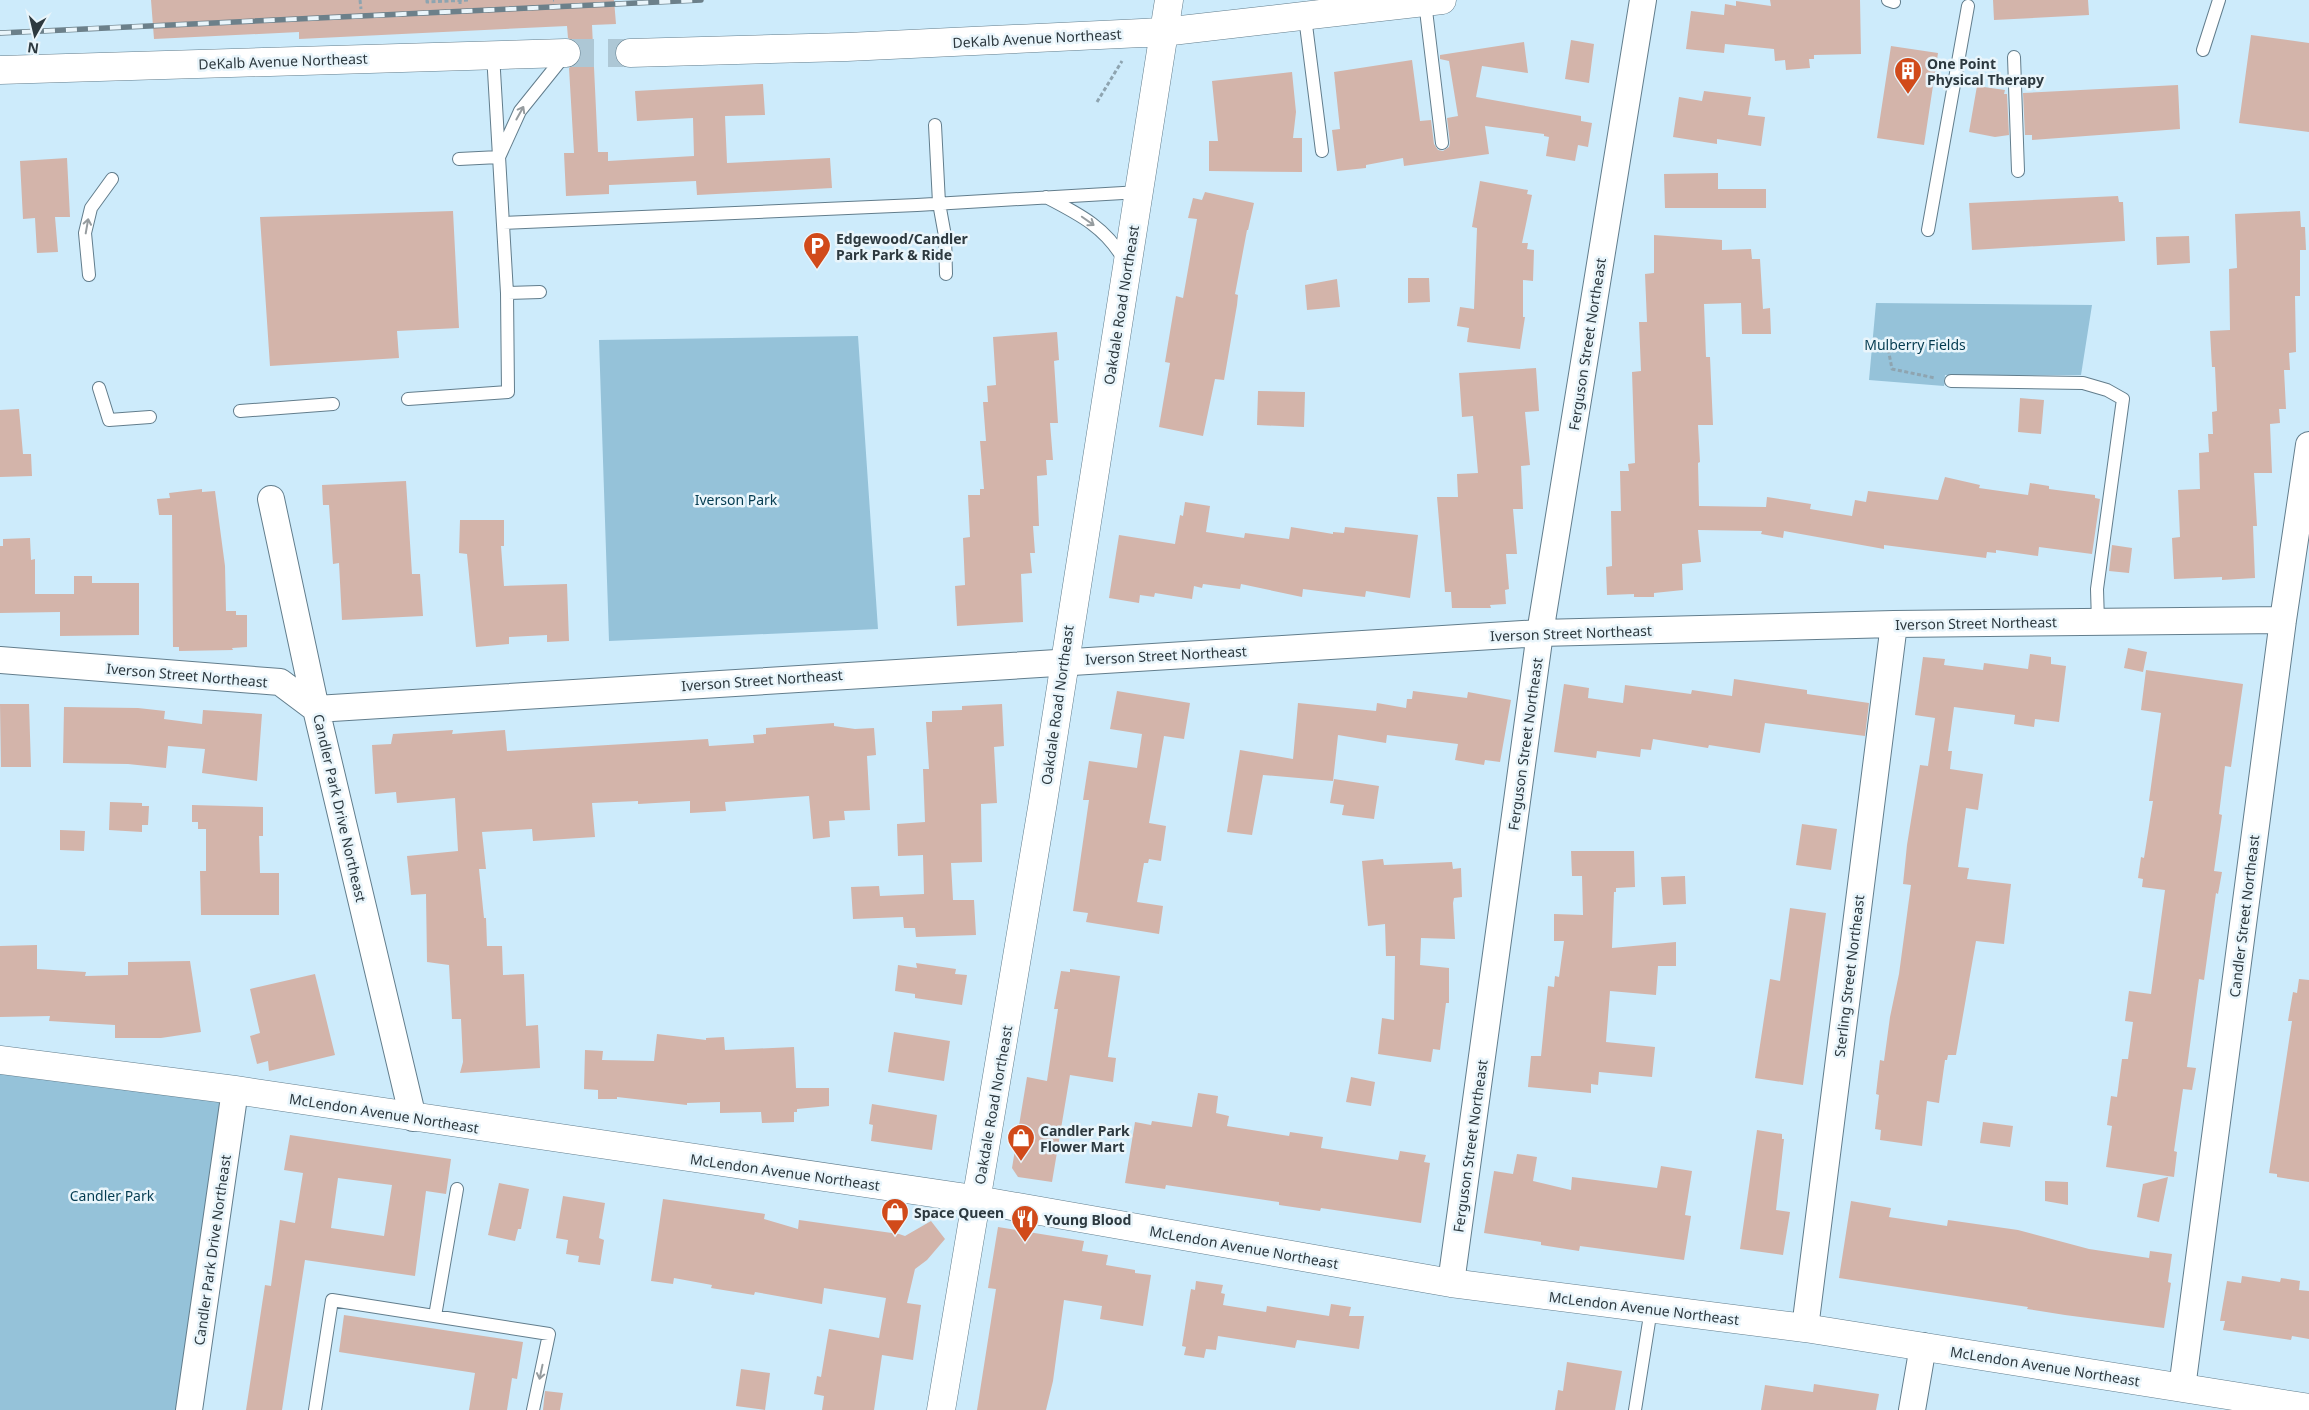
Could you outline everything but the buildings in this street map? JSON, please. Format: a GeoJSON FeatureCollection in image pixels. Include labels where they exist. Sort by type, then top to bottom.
{"type":"FeatureCollection","features":[{"type":"Feature","properties":{"kind":"street","name":"Oakdale Road Northeast"},"geometry":{"type":"LineString","coordinates":[[941,1410],[1040,822],[1169,0]]}},
{"type":"Feature","properties":{"kind":"street","name":"Ferguson Street Northeast"},"geometry":{"type":"LineString","coordinates":[[1451,1283],[1540,633],[1643,0]]}},
{"type":"Feature","properties":{"kind":"street","name":"DeKalb Avenue Northeast"},"geometry":{"type":"LineString","coordinates":[[630,53],[876,46],[1163,32],[1433,1]]}},
{"type":"Feature","properties":{"kind":"street","name":"DeKalb Avenue Northeast"},"geometry":{"type":"LineString","coordinates":[[0,70],[566,53]]}},
{"type":"Feature","properties":{"kind":"street","name":"Candler Street Northeast"},"geometry":{"type":"LineString","coordinates":[[2182,1388],[2283,620],[2309,445]]}},
{"type":"Feature","properties":{"kind":"street","name":"Candler Park Drive Northeast"},"geometry":{"type":"LineString","coordinates":[[271,498],[316,708],[413,1118]]}},
{"type":"Feature","properties":{"kind":"street","name":"Iverson Street Northeast"},"geometry":{"type":"LineString","coordinates":[[0,660],[280,682],[316,708],[1540,633],[1894,624],[2283,620]]}},
{"type":"Feature","properties":{"kind":"street","name":"Sterling Street Northeast"},"geometry":{"type":"LineString","coordinates":[[1805,1328],[1894,624]]}},
{"type":"Feature","properties":{"kind":"street","name":"McLendon Avenue Northeast"},"geometry":{"type":"LineString","coordinates":[[0,1060],[235,1090],[413,1118],[976,1200],[1451,1283],[1805,1328],[2182,1388],[2250,1404],[2309,1408]]}},
{"type":"Feature","properties":{"kind":"street","name":"Candler Park Drive Northeast"},"geometry":{"type":"LineString","coordinates":[[188,1410],[235,1090]]}},
{"type":"Feature","properties":{"kind":"street"},"geometry":{"type":"LineString","coordinates":[[1912,1410],[1923,1346]]}},
{"type":"Feature","properties":{"kind":"lane"},"geometry":{"type":"LineString","coordinates":[[2203,50],[2219,0]]}},
{"type":"Feature","properties":{"kind":"lane"},"geometry":{"type":"LineString","coordinates":[[1433,1],[1442,143]]}},
{"type":"Feature","properties":{"kind":"lane"},"geometry":{"type":"LineString","coordinates":[[1928,230],[1965,4]]}},
{"type":"Feature","properties":{"kind":"lane"},"geometry":{"type":"LineString","coordinates":[[1305,17],[1322,151]]}},
{"type":"Feature","properties":{"kind":"lane"},"geometry":{"type":"LineString","coordinates":[[499,157],[520,111],[566,53]]}},
{"type":"Feature","properties":{"kind":"lane"},"geometry":{"type":"LineString","coordinates":[[408,399],[508,392],[507,293],[493,54]]}},
{"type":"Feature","properties":{"kind":"lane"},"geometry":{"type":"LineString","coordinates":[[2014,57],[2018,171]]}},
{"type":"Feature","properties":{"kind":"lane"},"geometry":{"type":"LineString","coordinates":[[935,125],[939,203],[945,236],[946,274]]}},
{"type":"Feature","properties":{"kind":"lane"},"geometry":{"type":"LineString","coordinates":[[459,159],[499,157]]}},
{"type":"Feature","properties":{"kind":"lane"},"geometry":{"type":"LineString","coordinates":[[89,275],[85,233],[90,208],[112,179]]}},
{"type":"Feature","properties":{"kind":"lane"},"geometry":{"type":"LineString","coordinates":[[503,223],[1140,192]]}},
{"type":"Feature","properties":{"kind":"lane"},"geometry":{"type":"LineString","coordinates":[[1046,197],[1086,218],[1103,231],[1120,252],[1127,266]]}},
{"type":"Feature","properties":{"kind":"lane"},"geometry":{"type":"LineString","coordinates":[[507,293],[540,292]]}},
{"type":"Feature","properties":{"kind":"lane"},"geometry":{"type":"LineString","coordinates":[[1950,381],[2083,383],[2107,390],[2123,399],[2097,589],[2098,622]]}},
{"type":"Feature","properties":{"kind":"lane"},"geometry":{"type":"LineString","coordinates":[[99,388],[109,420],[150,418]]}},
{"type":"Feature","properties":{"kind":"lane"},"geometry":{"type":"LineString","coordinates":[[240,411],[333,404]]}},
{"type":"Feature","properties":{"kind":"lane"},"geometry":{"type":"LineString","coordinates":[[435,1316],[456,1189]]}},
{"type":"Feature","properties":{"kind":"lane"},"geometry":{"type":"LineString","coordinates":[[315,1410],[332,1300],[549,1334],[533,1410]]}},
{"type":"Feature","properties":{"kind":"lane"},"geometry":{"type":"LineString","coordinates":[[1635,1410],[1651,1309]]}},
{"type":"Feature","properties":{"kind":"path"},"geometry":{"type":"LineString","coordinates":[[360,0],[361,9]]}},
{"type":"Feature","properties":{"kind":"path"},"geometry":{"type":"LineString","coordinates":[[427,0],[427,2],[469,0]]}},
{"type":"Feature","properties":{"kind":"path"},"geometry":{"type":"LineString","coordinates":[[460,0],[460,5]]}},
{"type":"Feature","properties":{"kind":"path"},"geometry":{"type":"LineString","coordinates":[[1097,102],[1122,61]]}},
{"type":"Feature","properties":{"kind":"path"},"geometry":{"type":"LineString","coordinates":[[1887,343],[1892,369],[1950,381]]}},
{"type":"Feature","properties":{"kind":"green space","name":"Mulberry Fields"},"geometry":{"type":"Polygon","coordinates":[[[1876,303],[2092,305],[2081,375],[1945,375],[1944,386],[1869,380],[1876,303]]]}},
{"type":"Feature","properties":{"kind":"green space","name":"Iverson Park"},"geometry":{"type":"Polygon","coordinates":[[[858,336],[878,629],[609,641],[599,340],[858,336]]]}},
{"type":"Feature","properties":{"kind":"green space","name":"Candler Park"},"geometry":{"type":"Polygon","coordinates":[[[0,1062],[240,1099],[192,1410],[0,1410],[0,1062]]]}},
{"type":"Feature","properties":{"kind":"tunnel"},"geometry":{"type":"LineString","coordinates":[[566,53],[630,53]]}},
{"type":"Feature","properties":{"kind":"railway"},"geometry":{"type":"LineString","coordinates":[[0,33],[701,0]]}},
{"type":"Feature","properties":{"kind":"place","name":"One Point Physical Therapy"},"geometry":{"type":"Point","coordinates":[1908,95]}},
{"type":"Feature","properties":{"kind":"place","name":"Edgewood/Candler Park Park & Ride"},"geometry":{"type":"Point","coordinates":[817,270]}},
{"type":"Feature","properties":{"kind":"place","name":"Candler Park Flower Mart"},"geometry":{"type":"Point","coordinates":[1021,1162]}},
{"type":"Feature","properties":{"kind":"place","name":"Space Queen"},"geometry":{"type":"Point","coordinates":[895,1236]}},
{"type":"Feature","properties":{"kind":"place","name":"Young Blood"},"geometry":{"type":"Point","coordinates":[1025,1243]}}]}
